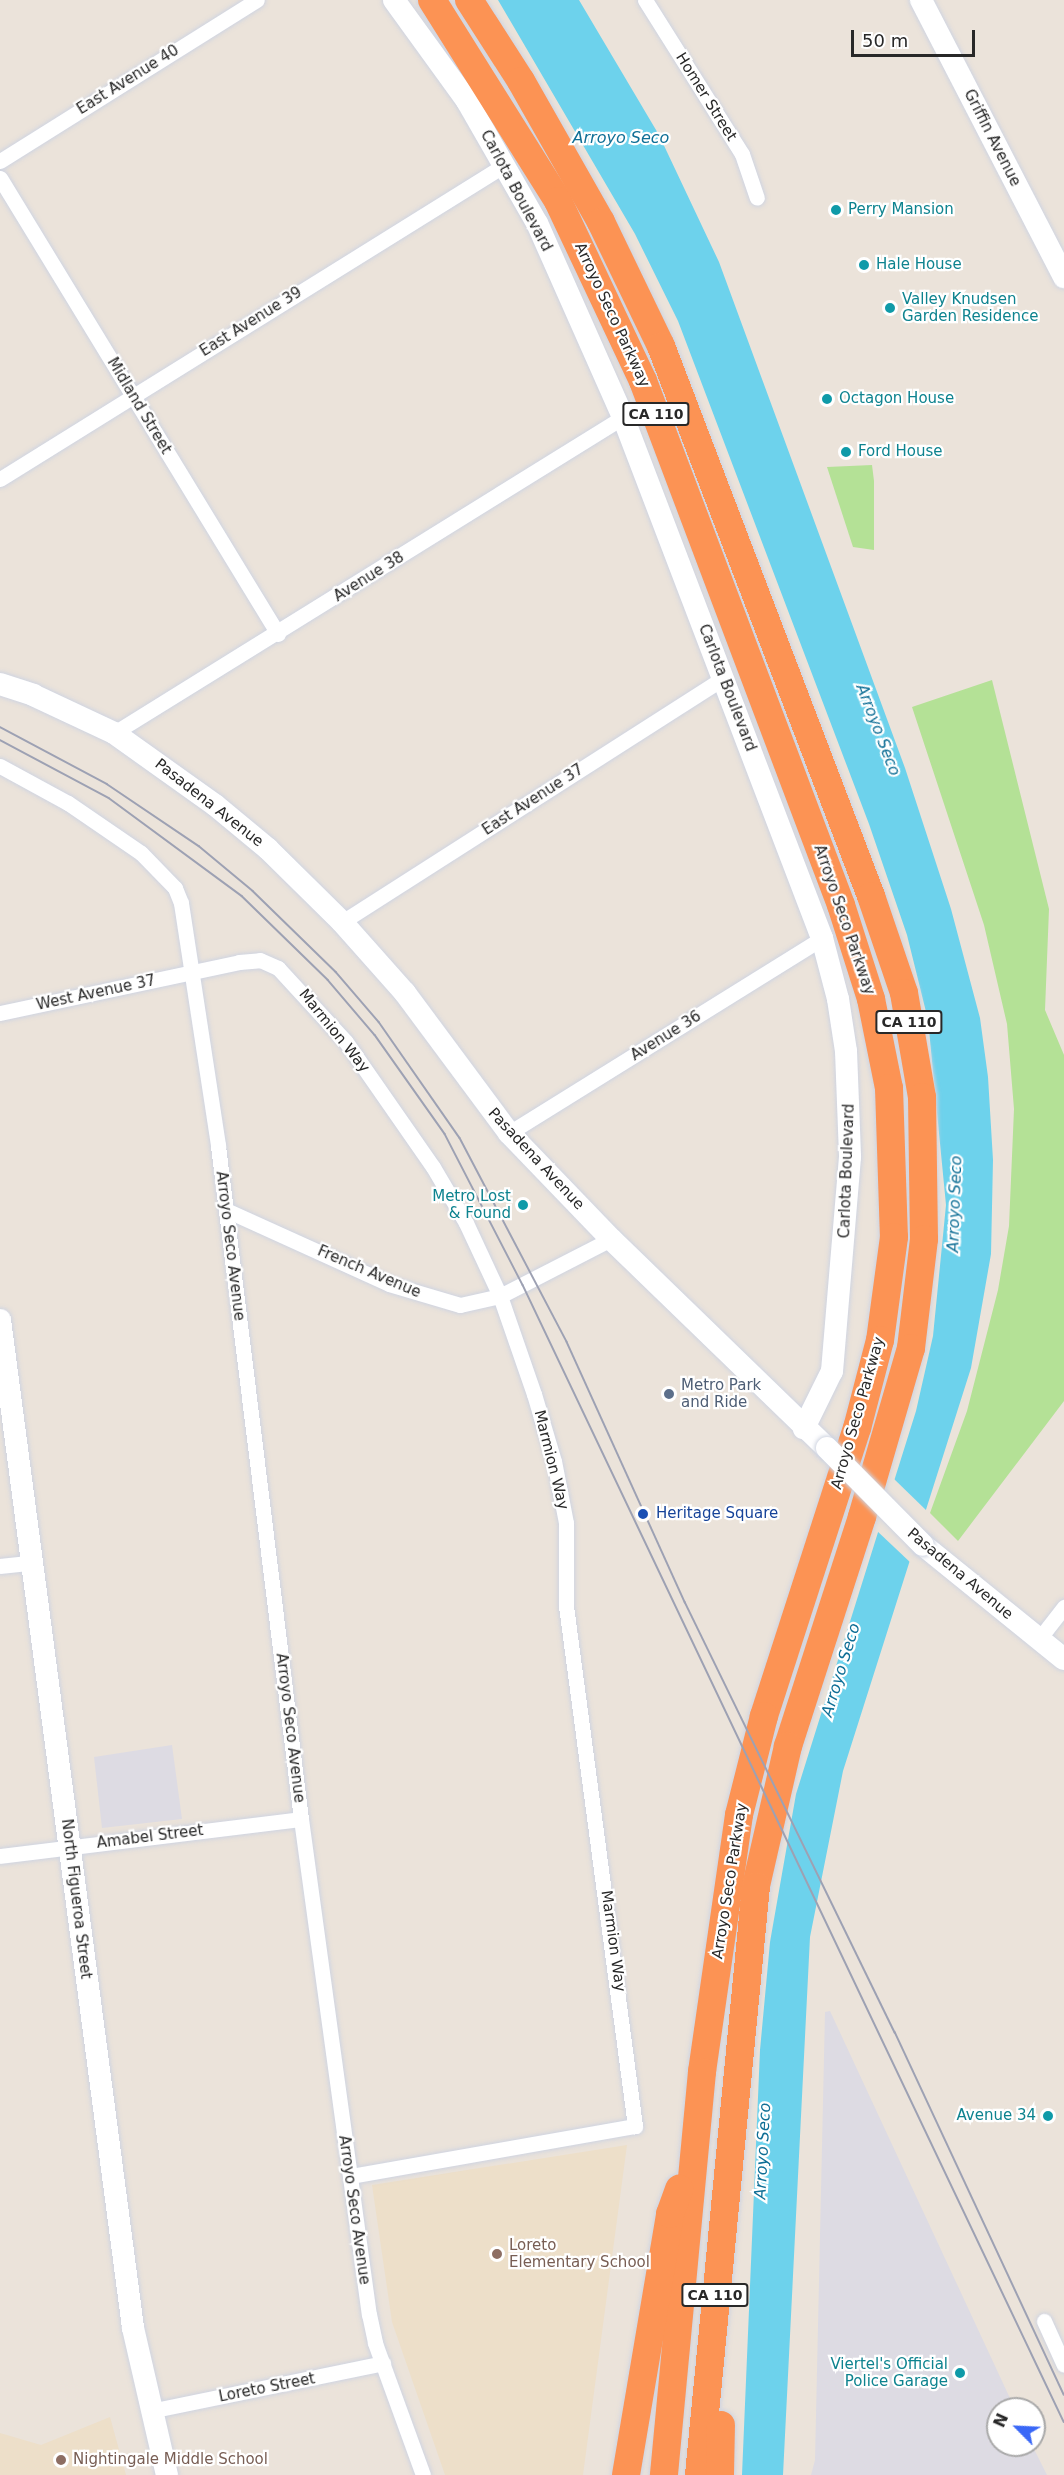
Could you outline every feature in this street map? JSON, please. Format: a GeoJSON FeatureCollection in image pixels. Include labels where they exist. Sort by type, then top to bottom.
{"type":"FeatureCollection","features":[{"type":"Feature","properties":{"kind":"highway","name":"Arroyo Seco Parkway"},"geometry":{"type":"LineString","coordinates":[[432,0],[558,201],[643,381],[841,905],[871,999],[889,1088],[894,1237],[880,1340],[857,1428],[764,1716],[739,1815],[695,2151],[664,2475]]}},
{"type":"Feature","properties":{"kind":"highway","name":"Arroyo Seco Parkway"},"geometry":{"type":"LineString","coordinates":[[469,0],[521,81],[601,222],[661,346],[872,896],[904,993],[922,1097],[924,1239],[911,1348],[862,1517],[788,1746],[756,1886],[731,2114],[699,2475]]}},
{"type":"Feature","properties":{"kind":"highway"},"geometry":{"type":"LineString","coordinates":[[720,2475],[731,2114]]}},
{"type":"Feature","properties":{"kind":"highway"},"geometry":{"type":"LineString","coordinates":[[626,2475],[670,2214],[695,2151]]}},
{"type":"Feature","properties":{"kind":"main road","name":"Carlota Boulevard"},"geometry":{"type":"LineString","coordinates":[[394,0],[466,100],[537,223],[623,417],[822,938],[838,999],[846,1051],[850,1157],[832,1371],[804,1428]]}},
{"type":"Feature","properties":{"kind":"main road","name":"Griffin Avenue"},"geometry":{"type":"LineString","coordinates":[[921,0],[1064,277]]}},
{"type":"Feature","properties":{"kind":"main road","name":"Pasadena Avenue"},"geometry":{"type":"LineString","coordinates":[[0,684],[33,695],[114,733],[215,805],[276,857],[342,922],[405,993],[509,1133],[611,1239],[827,1448],[923,1545],[1064,1659]]}},
{"type":"Feature","properties":{"kind":"main road","name":"North Figueroa Street"},"geometry":{"type":"LineString","coordinates":[[0,1320],[30,1563],[133,2328],[150,2411],[167,2475]]}},
{"type":"Feature","properties":{"kind":"street","name":"East Avenue 40"},"geometry":{"type":"LineString","coordinates":[[0,161],[257,0]]}},
{"type":"Feature","properties":{"kind":"street","name":"Homer Street"},"geometry":{"type":"LineString","coordinates":[[645,0],[742,154],[757,198]]}},
{"type":"Feature","properties":{"kind":"street","name":"East Avenue 39"},"geometry":{"type":"LineString","coordinates":[[0,479],[504,165]]}},
{"type":"Feature","properties":{"kind":"street","name":"Midland Street"},"geometry":{"type":"LineString","coordinates":[[0,178],[278,634]]}},
{"type":"Feature","properties":{"kind":"street","name":"Avenue 38"},"geometry":{"type":"LineString","coordinates":[[114,733],[278,634],[623,417]]}},
{"type":"Feature","properties":{"kind":"street","name":"East Avenue 37"},"geometry":{"type":"LineString","coordinates":[[342,922],[724,678]]}},
{"type":"Feature","properties":{"kind":"street"},"geometry":{"type":"LineString","coordinates":[[0,766],[68,803],[141,853],[164,874],[182,903],[191,973]]}},
{"type":"Feature","properties":{"kind":"street","name":"Avenue 36"},"geometry":{"type":"LineString","coordinates":[[509,1133],[822,938]]}},
{"type":"Feature","properties":{"kind":"street","name":"Marmion Way"},"geometry":{"type":"LineString","coordinates":[[191,973],[260,960],[293,981],[346,1042],[427,1158],[466,1223],[500,1296],[554,1461],[566,1523],[566,1606],[635,2126],[350,2176]]}},
{"type":"Feature","properties":{"kind":"street","name":"West Avenue 37"},"geometry":{"type":"LineString","coordinates":[[0,1013],[191,973]]}},
{"type":"Feature","properties":{"kind":"street","name":"Arroyo Seco Avenue"},"geometry":{"type":"LineString","coordinates":[[191,973],[226,1210],[301,1819],[369,2313],[383,2363],[423,2475]]}},
{"type":"Feature","properties":{"kind":"street","name":"French Avenue"},"geometry":{"type":"LineString","coordinates":[[226,1210],[389,1284],[460,1305],[500,1296],[611,1239]]}},
{"type":"Feature","properties":{"kind":"street"},"geometry":{"type":"LineString","coordinates":[[0,1566],[30,1563]]}},
{"type":"Feature","properties":{"kind":"street"},"geometry":{"type":"LineString","coordinates":[[1039,1639],[1064,1607]]}},
{"type":"Feature","properties":{"kind":"street","name":"Amabel Street"},"geometry":{"type":"LineString","coordinates":[[0,1856],[301,1819]]}},
{"type":"Feature","properties":{"kind":"street"},"geometry":{"type":"LineString","coordinates":[[1044,2321],[1064,2365]]}},
{"type":"Feature","properties":{"kind":"street","name":"Loreto Street"},"geometry":{"type":"LineString","coordinates":[[150,2411],[383,2363]]}},
{"type":"Feature","properties":{"kind":"shaded area"},"geometry":{"type":"Polygon","coordinates":[[[172,1745],[182,1819],[102,1828],[94,1757],[172,1745]]]}},
{"type":"Feature","properties":{"kind":"shaded area"},"geometry":{"type":"Polygon","coordinates":[[[830,2011],[1009,2397],[986,2397],[986,2457],[1038,2457],[1047,2475],[811,2475],[815,2460],[825,2012],[830,2011]]]}},
{"type":"Feature","properties":{"kind":"shaded area","name":"Loreto Elementary School"},"geometry":{"type":"Polygon","coordinates":[[[627,2145],[583,2475],[445,2475],[392,2322],[372,2185],[627,2145]]]}},
{"type":"Feature","properties":{"kind":"shaded area","name":"Nightingale Middle School"},"geometry":{"type":"Polygon","coordinates":[[[110,2417],[126,2475],[0,2475],[0,2433],[41,2445],[110,2417]]]}},
{"type":"Feature","properties":{"kind":"green space"},"geometry":{"type":"Polygon","coordinates":[[[872,465],[874,550],[853,547],[827,467],[872,465]]]}},
{"type":"Feature","properties":{"kind":"green space"},"geometry":{"type":"Polygon","coordinates":[[[992,680],[1049,909],[1045,1010],[1064,1055],[1064,1401],[958,1541],[930,1513],[967,1411],[998,1290],[1009,1226],[1014,1109],[1007,1024],[984,925],[912,707],[992,680]]]}},
{"type":"Feature","properties":{"kind":"water","name":"Arroyo Seco"},"geometry":{"type":"Polygon","coordinates":[[[498,0],[579,0],[659,135],[719,262],[905,768],[951,909],[980,1018],[988,1077],[993,1160],[991,1254],[971,1368],[843,1771],[810,1937],[783,2475],[742,2475],[760,2050],[770,1942],[796,1794],[916,1411],[933,1336],[946,1205],[928,1020],[907,935],[869,824],[678,321],[635,234],[498,0]]]}},
{"type":"Feature","properties":{"kind":"pier"},"geometry":{"type":"Polygon","coordinates":[[[892,1477],[928,1512],[912,1564],[876,1530],[892,1477]]]}},
{"type":"Feature","properties":{"kind":"tram line"},"geometry":{"type":"LineString","coordinates":[[0,727],[107,784],[199,846],[253,891],[336,972],[379,1022],[460,1138],[567,1342],[685,1602],[895,2032],[1064,2394]]}},
{"type":"Feature","properties":{"kind":"tram line"},"geometry":{"type":"LineString","coordinates":[[0,740],[109,798],[242,896],[328,980],[375,1035],[445,1134],[523,1285],[1064,2422]]}},
{"type":"Feature","properties":{"kind":"place","name":"Perry Mansion"},"geometry":{"type":"Point","coordinates":[836,210]}},
{"type":"Feature","properties":{"kind":"place","name":"Hale House"},"geometry":{"type":"Point","coordinates":[864,265]}},
{"type":"Feature","properties":{"kind":"place","name":"Valley Knudsen Garden Residence"},"geometry":{"type":"Point","coordinates":[890,308]}},
{"type":"Feature","properties":{"kind":"place","name":"Octagon House"},"geometry":{"type":"Point","coordinates":[827,399]}},
{"type":"Feature","properties":{"kind":"place","name":"Ford House"},"geometry":{"type":"Point","coordinates":[846,452]}},
{"type":"Feature","properties":{"kind":"place","name":"Metro Lost & Found"},"geometry":{"type":"Point","coordinates":[523,1205]}},
{"type":"Feature","properties":{"kind":"place","name":"Metro Park and Ride"},"geometry":{"type":"Point","coordinates":[669,1394]}},
{"type":"Feature","properties":{"kind":"place","name":"Heritage Square"},"geometry":{"type":"Point","coordinates":[643,1514]}},
{"type":"Feature","properties":{"kind":"place","name":"Avenue 34"},"geometry":{"type":"Point","coordinates":[1048,2116]}},
{"type":"Feature","properties":{"kind":"place","name":"Loreto Elementary School"},"geometry":{"type":"Point","coordinates":[497,2254]}},
{"type":"Feature","properties":{"kind":"place","name":"Viertel's Official Police Garage"},"geometry":{"type":"Point","coordinates":[960,2373]}},
{"type":"Feature","properties":{"kind":"place","name":"Nightingale Middle School"},"geometry":{"type":"Point","coordinates":[61,2460]}}]}
